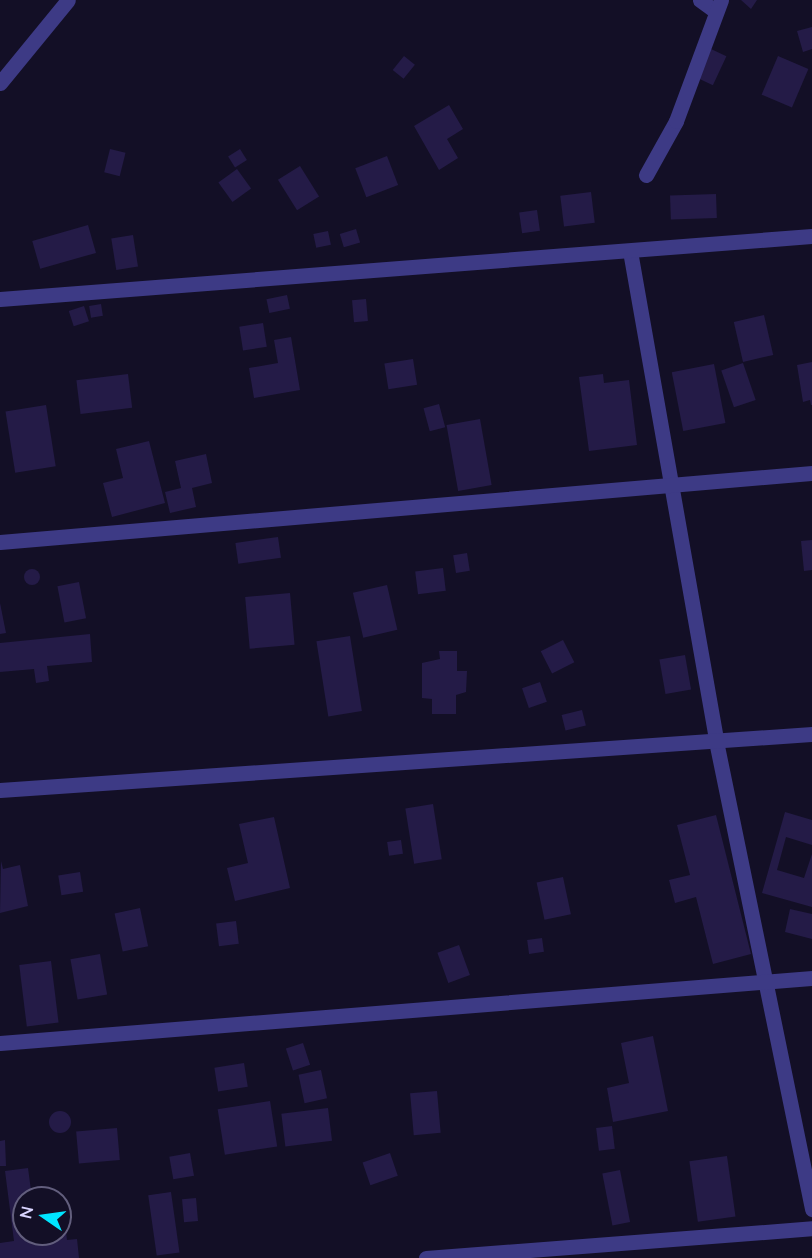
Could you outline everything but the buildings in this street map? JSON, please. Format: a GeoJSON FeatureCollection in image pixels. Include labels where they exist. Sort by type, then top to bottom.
{"type":"FeatureCollection","features":[{"type":"Feature","properties":{"kind":"street"},"geometry":{"type":"LineString","coordinates":[[0,83],[68,0]]}},
{"type":"Feature","properties":{"kind":"street"},"geometry":{"type":"LineString","coordinates":[[646,175],[676,121],[718,5],[700,0]]}},
{"type":"Feature","properties":{"kind":"street"},"geometry":{"type":"LineString","coordinates":[[0,299],[812,236]]}},
{"type":"Feature","properties":{"kind":"street"},"geometry":{"type":"LineString","coordinates":[[630,251],[669,485],[716,741],[812,1209]]}},
{"type":"Feature","properties":{"kind":"street"},"geometry":{"type":"LineString","coordinates":[[0,543],[812,473]]}},
{"type":"Feature","properties":{"kind":"street"},"geometry":{"type":"LineString","coordinates":[[0,790],[812,734]]}},
{"type":"Feature","properties":{"kind":"street"},"geometry":{"type":"LineString","coordinates":[[0,1043],[812,978]]}},
{"type":"Feature","properties":{"kind":"street"},"geometry":{"type":"LineString","coordinates":[[426,1258],[812,1228]]}}]}
